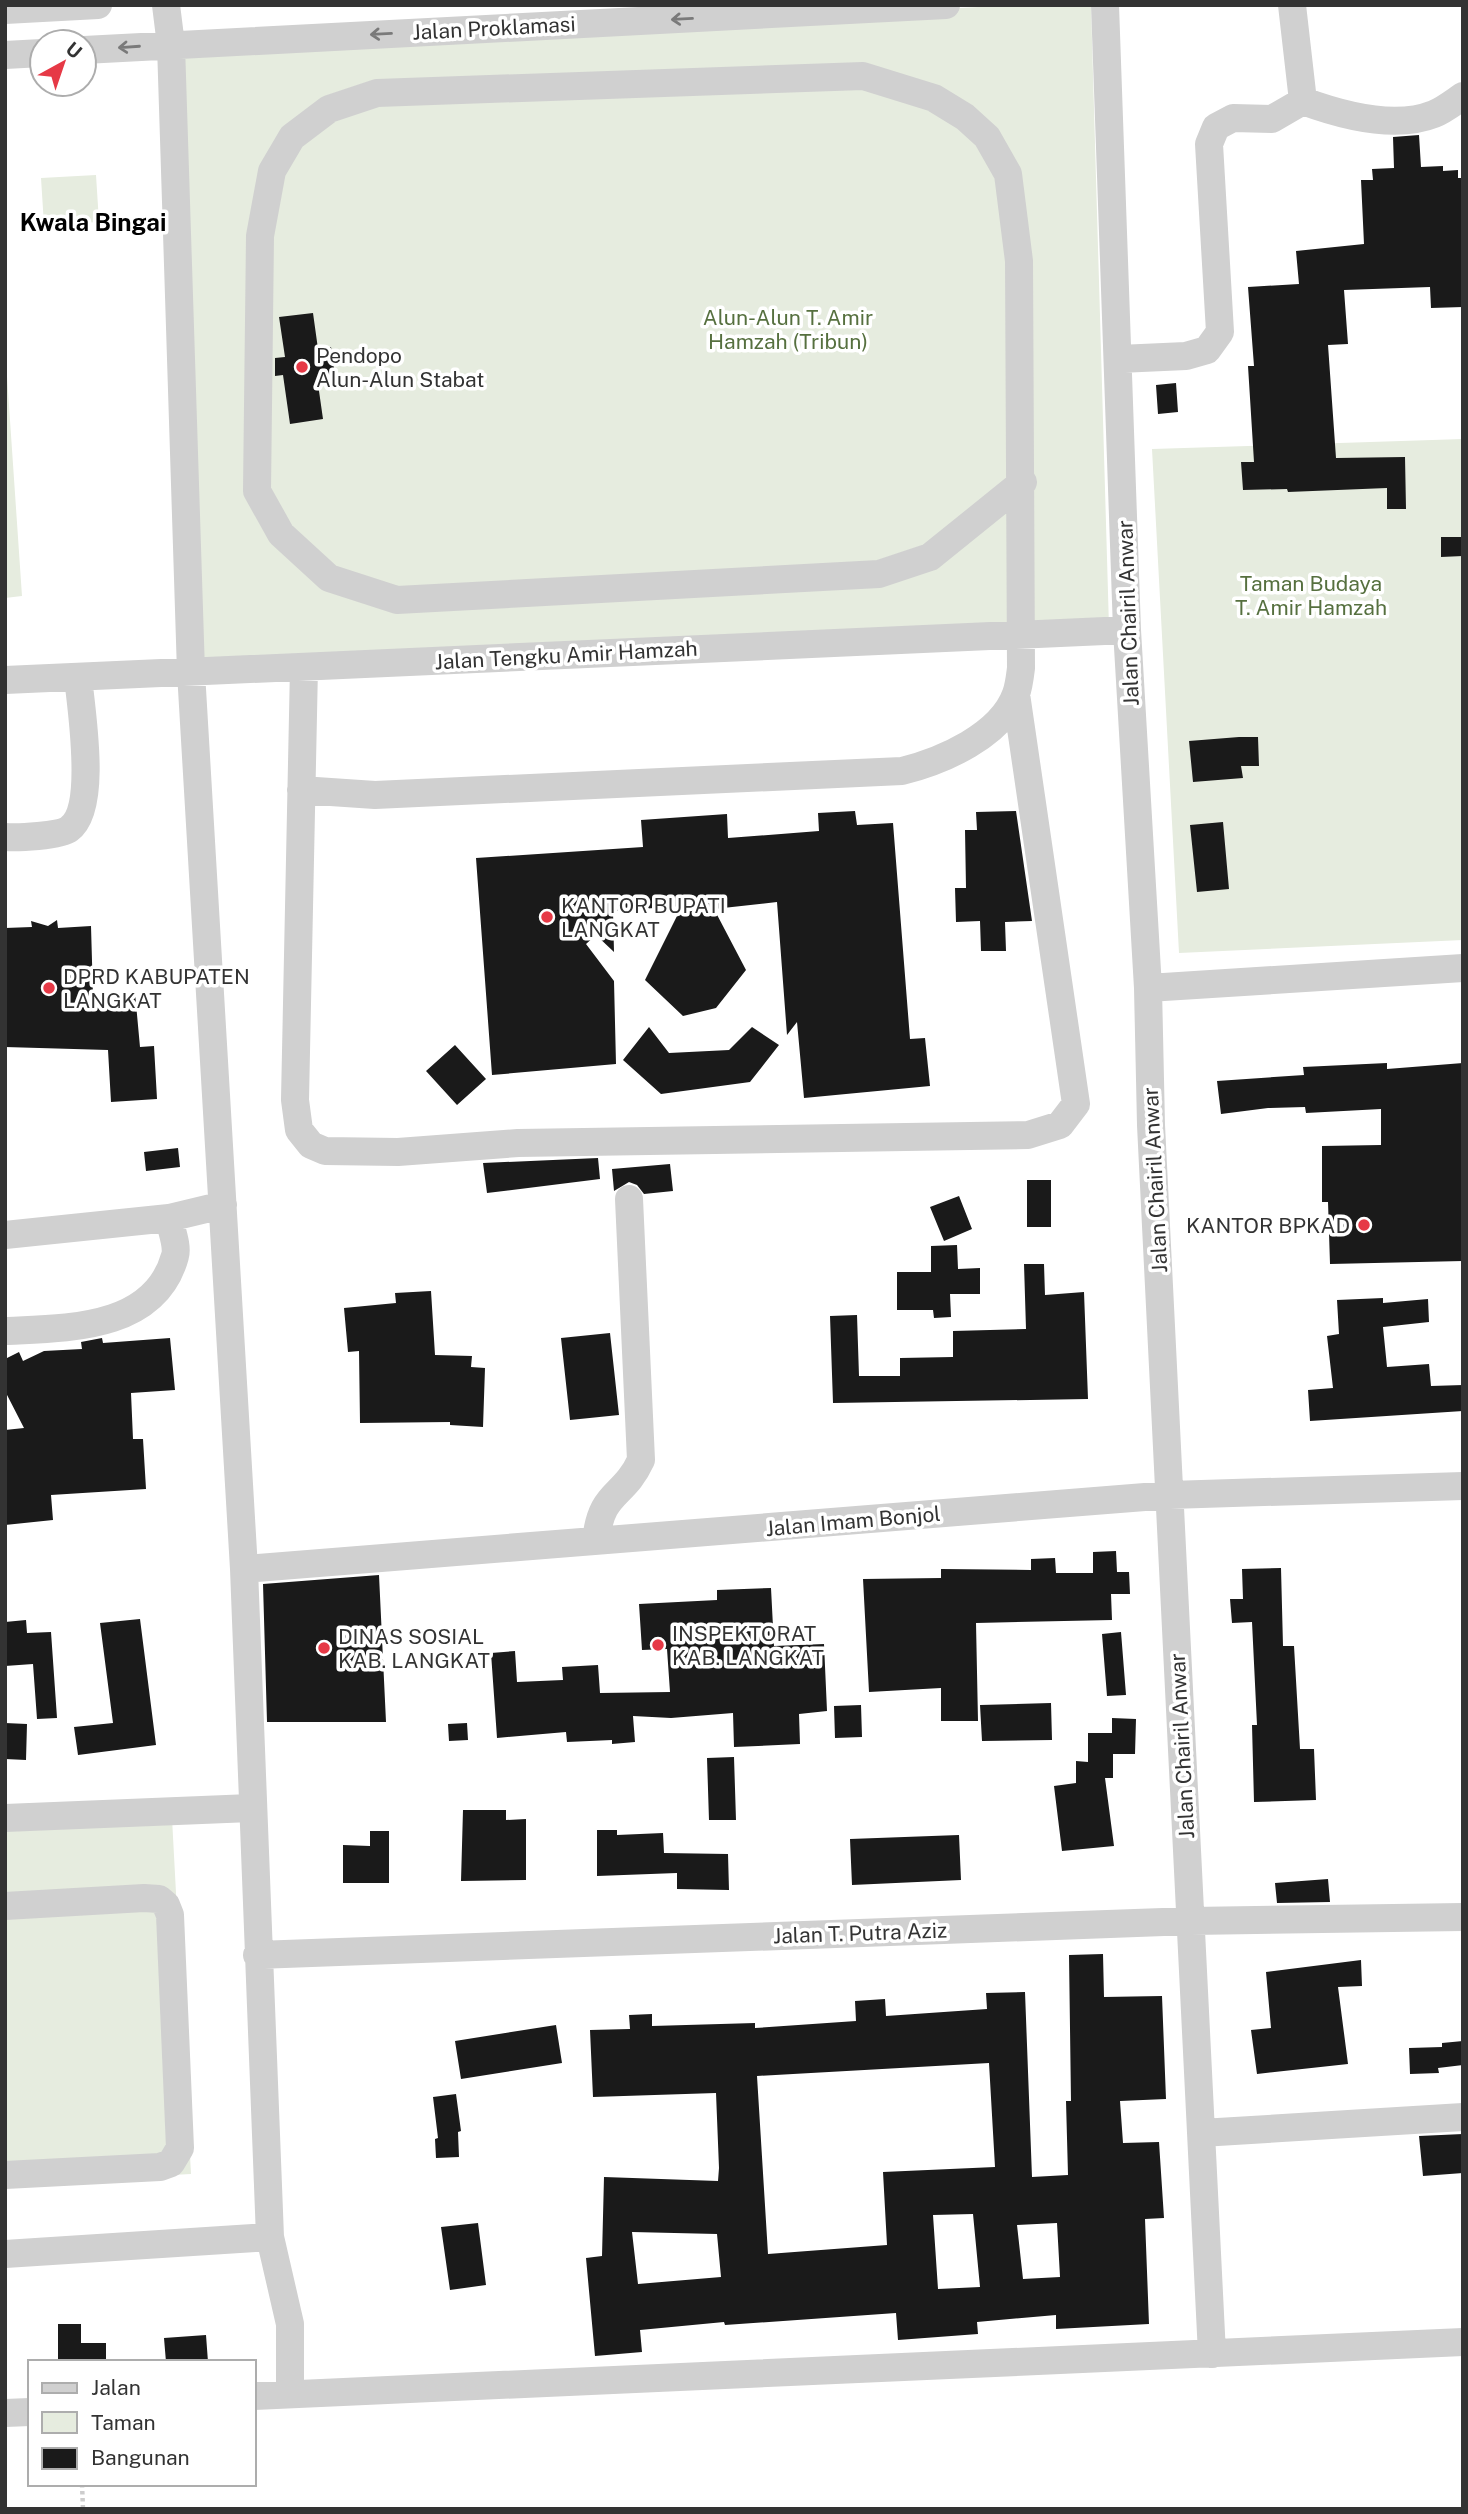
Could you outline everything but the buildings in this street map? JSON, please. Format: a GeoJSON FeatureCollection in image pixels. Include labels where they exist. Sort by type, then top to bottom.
{"type":"FeatureCollection","features":[{"type":"Feature","properties":{"kind":"street"},"geometry":{"type":"LineString","coordinates":[[5,10],[98,5]]}},
{"type":"Feature","properties":{"kind":"street"},"geometry":{"type":"LineString","coordinates":[[166,5],[171,45],[191,672],[244,1569],[251,1808],[270,2236],[290,2324],[290,2393]]}},
{"type":"Feature","properties":{"kind":"street","name":"Jalan Proklamasi"},"geometry":{"type":"LineString","coordinates":[[98,49],[946,5]]}},
{"type":"Feature","properties":{"kind":"street","name":"Jalan Chairil Anwar"},"geometry":{"type":"LineString","coordinates":[[1105,5],[1127,630],[1148,988],[1212,2354]]}},
{"type":"Feature","properties":{"kind":"street"},"geometry":{"type":"LineString","coordinates":[[1292,5],[1303,101]]}},
{"type":"Feature","properties":{"kind":"street"},"geometry":{"type":"LineString","coordinates":[[5,55],[28,54]]}},
{"type":"Feature","properties":{"kind":"street"},"geometry":{"type":"LineString","coordinates":[[304,667],[295,1100],[299,1130],[311,1145],[325,1151],[398,1152],[518,1143],[1028,1135],[1060,1125],[1076,1104],[1016,694],[1021,668],[1023,482],[1019,261],[1008,174],[987,137],[965,117],[934,98],[863,76],[377,93],[328,109],[292,137],[272,171],[260,236],[257,491],[281,534],[329,579],[397,600],[879,574],[930,557],[1023,482]]}},
{"type":"Feature","properties":{"kind":"street"},"geometry":{"type":"LineString","coordinates":[[1303,101],[1337,113],[1403,120],[1434,114],[1463,96]]}},
{"type":"Feature","properties":{"kind":"street"},"geometry":{"type":"LineString","coordinates":[[1119,359],[1186,356],[1207,350],[1220,332],[1209,144],[1216,127],[1233,118],[1272,120],[1303,101]]}},
{"type":"Feature","properties":{"kind":"street","name":"Jalan Tengku Amir Hamzah"},"geometry":{"type":"LineString","coordinates":[[5,680],[1127,630]]}},
{"type":"Feature","properties":{"kind":"street"},"geometry":{"type":"LineString","coordinates":[[5,837],[67,832],[76,823],[81,812],[85,767],[78,677]]}},
{"type":"Feature","properties":{"kind":"street"},"geometry":{"type":"LineString","coordinates":[[301,790],[375,795],[902,771],[935,762],[965,746],[1002,718],[1016,694]]}},
{"type":"Feature","properties":{"kind":"street"},"geometry":{"type":"LineString","coordinates":[[1148,988],[1463,968]]}},
{"type":"Feature","properties":{"kind":"street"},"geometry":{"type":"LineString","coordinates":[[596,1541],[598,1517],[603,1507],[609,1498],[632,1478],[640,1461],[629,1199]]}},
{"type":"Feature","properties":{"kind":"street"},"geometry":{"type":"LineString","coordinates":[[5,1235],[169,1219],[223,1205]]}},
{"type":"Feature","properties":{"kind":"street"},"geometry":{"type":"LineString","coordinates":[[5,1331],[97,1324],[132,1311],[159,1289],[176,1254],[169,1219]]}},
{"type":"Feature","properties":{"kind":"street","name":"Jalan Imam Bonjol"},"geometry":{"type":"LineString","coordinates":[[244,1569],[1170,1495],[1463,1486]]}},
{"type":"Feature","properties":{"kind":"street"},"geometry":{"type":"LineString","coordinates":[[5,1818],[251,1808]]}},
{"type":"Feature","properties":{"kind":"street"},"geometry":{"type":"LineString","coordinates":[[5,1906],[144,1898],[159,1899],[166,1905],[170,1915],[180,2148],[171,2163],[160,2167],[5,2175]]}},
{"type":"Feature","properties":{"kind":"street","name":"Jalan T. Putra Aziz"},"geometry":{"type":"LineString","coordinates":[[257,1955],[1191,1921],[1463,1917]]}},
{"type":"Feature","properties":{"kind":"street"},"geometry":{"type":"LineString","coordinates":[[1201,2133],[1463,2117]]}},
{"type":"Feature","properties":{"kind":"street"},"geometry":{"type":"LineString","coordinates":[[5,2254],[270,2236]]}},
{"type":"Feature","properties":{"kind":"street"},"geometry":{"type":"LineString","coordinates":[[256,2396],[1463,2342]]}},
{"type":"Feature","properties":{"kind":"street"},"geometry":{"type":"LineString","coordinates":[[5,2413],[28,2412]]}},
{"type":"Feature","properties":{"kind":"path"},"geometry":{"type":"LineString","coordinates":[[82,2486],[83,2509]]}},
{"type":"Feature","properties":{"kind":"green space","name":"Alun-Alun T. Amir Hamzah (Tribun)"},"geometry":{"type":"Polygon","coordinates":[[[1016,5],[1091,5],[1109,627],[197,666],[177,50],[1016,5]]]}},
{"type":"Feature","properties":{"kind":"green space"},"geometry":{"type":"Polygon","coordinates":[[[96,175],[99,222],[44,225],[41,178],[96,175]]]}},
{"type":"Feature","properties":{"kind":"green space"},"geometry":{"type":"Polygon","coordinates":[[[5,347],[22,596],[5,598],[5,347]]]}},
{"type":"Feature","properties":{"kind":"green space","name":"Taman Budaya T. Amir Hamzah"},"geometry":{"type":"Polygon","coordinates":[[[1463,439],[1463,940],[1179,953],[1152,449],[1463,439]]]}},
{"type":"Feature","properties":{"kind":"green space"},"geometry":{"type":"Polygon","coordinates":[[[172,1818],[191,2174],[5,2184],[5,1825],[172,1818]]]}},
{"type":"Feature","properties":{"kind":"place","name":"Pendopo Alun-Alun Stabat"},"geometry":{"type":"Point","coordinates":[302,367]}},
{"type":"Feature","properties":{"kind":"place","name":"KANTOR BUPATI LANGKAT"},"geometry":{"type":"Point","coordinates":[547,917]}},
{"type":"Feature","properties":{"kind":"place","name":"DPRD KABUPATEN LANGKAT"},"geometry":{"type":"Point","coordinates":[49,988]}},
{"type":"Feature","properties":{"kind":"place","name":"KANTOR BPKAD"},"geometry":{"type":"Point","coordinates":[1364,1225]}},
{"type":"Feature","properties":{"kind":"place","name":"INSPEKTORAT KAB. LANGKAT"},"geometry":{"type":"Point","coordinates":[658,1645]}},
{"type":"Feature","properties":{"kind":"place","name":"DINAS SOSIAL KAB. LANGKAT"},"geometry":{"type":"Point","coordinates":[324,1648]}},
{"type":"Feature","properties":{"kind":"district","name":"Kwala Bingai"},"geometry":{"type":"Point","coordinates":[93,222]}}]}
